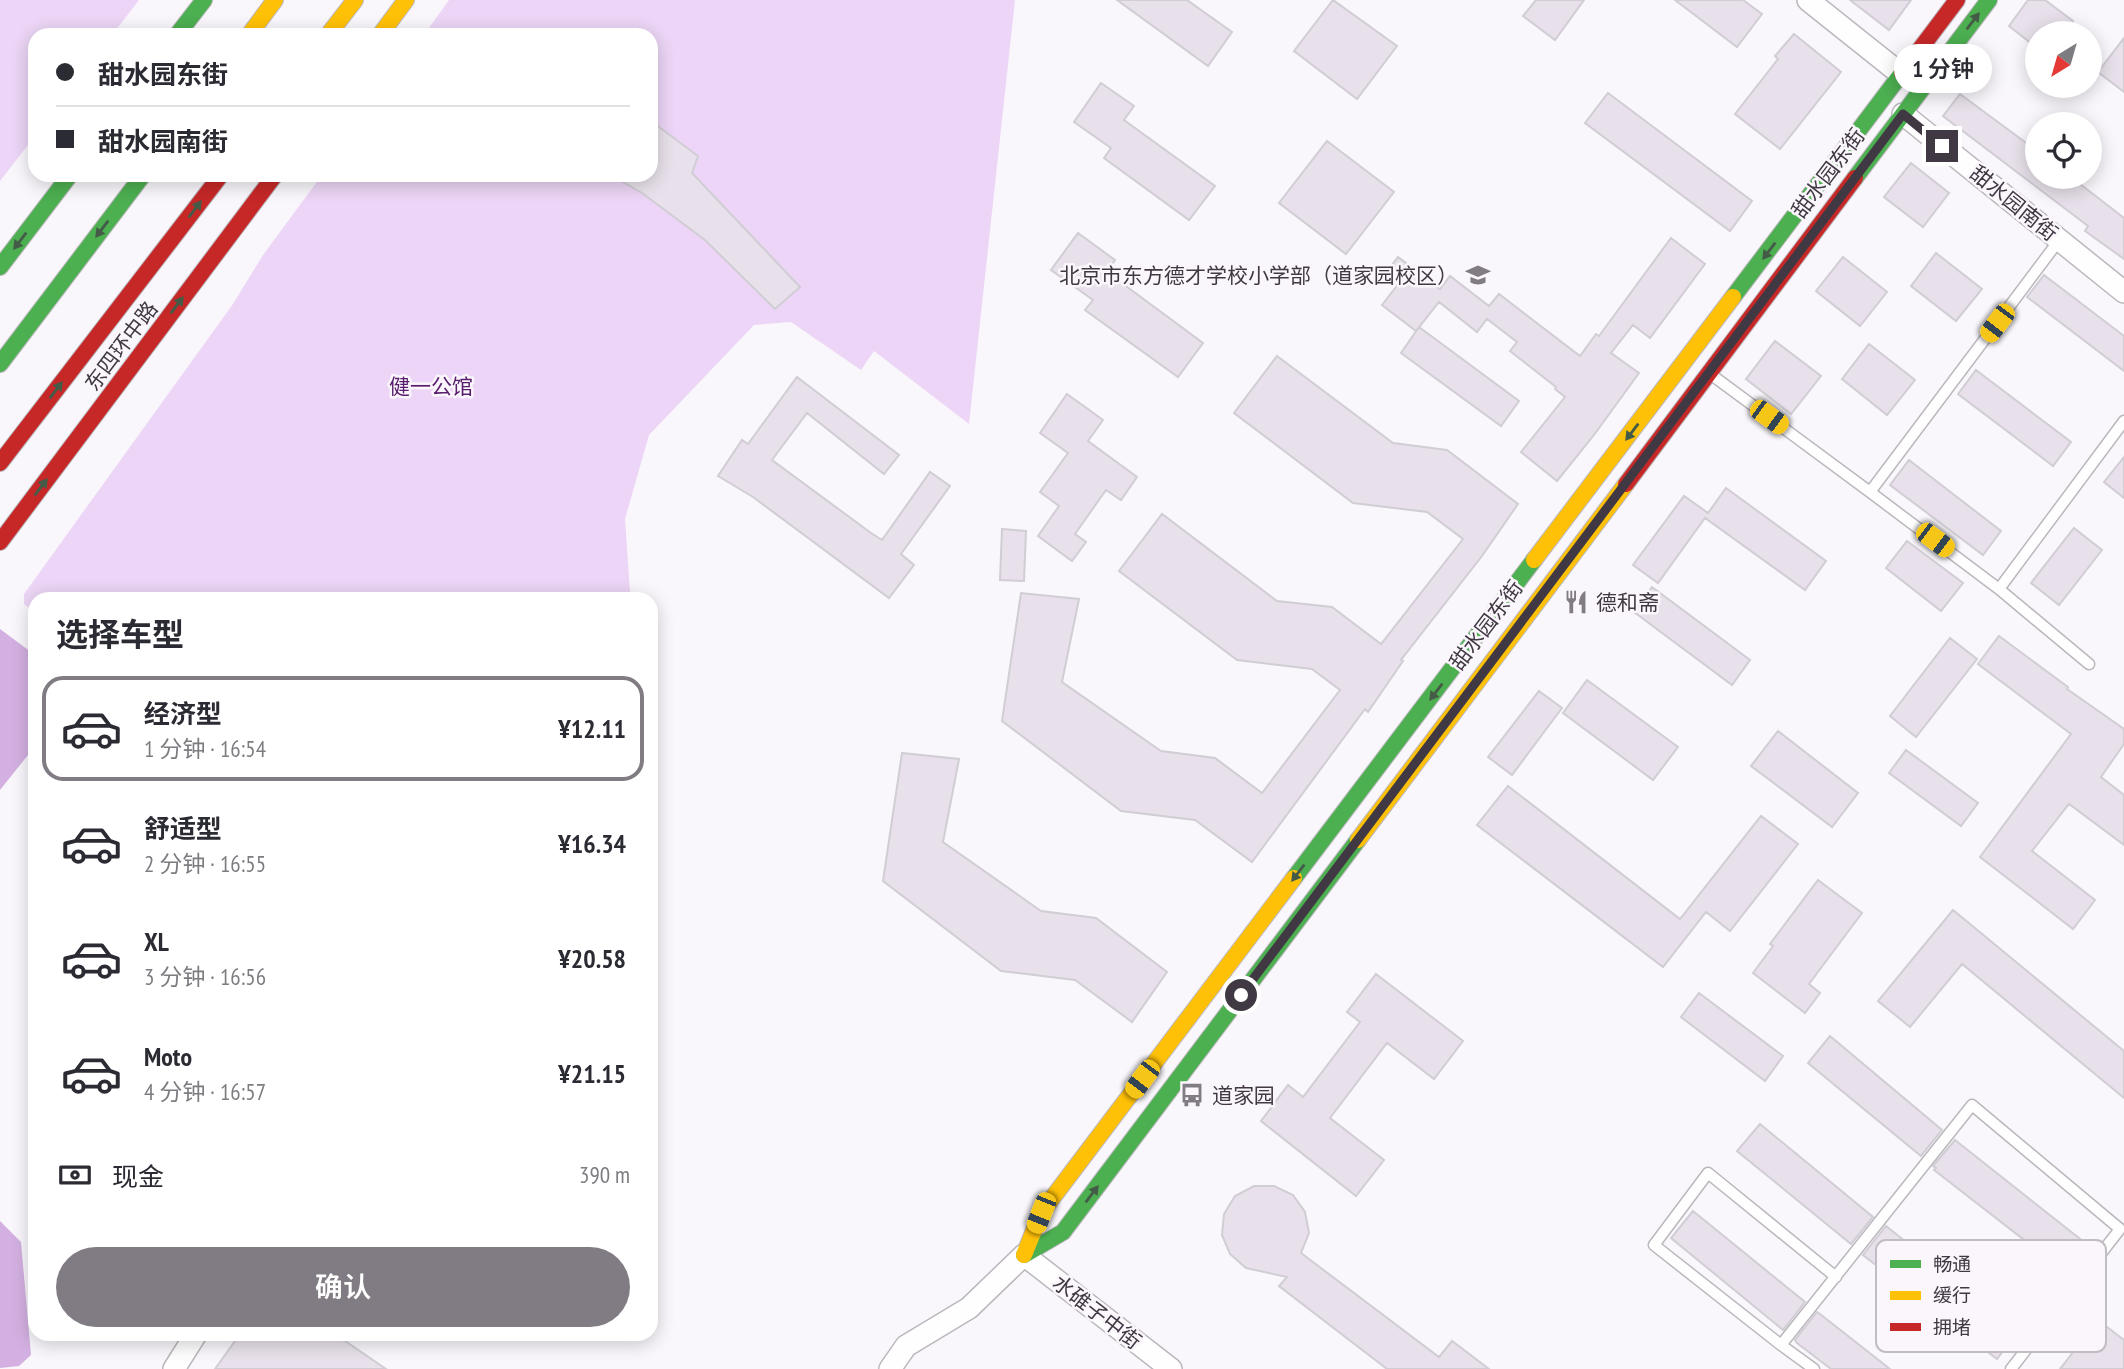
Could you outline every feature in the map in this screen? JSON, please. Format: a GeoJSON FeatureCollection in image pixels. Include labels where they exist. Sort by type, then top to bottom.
{"type":"FeatureCollection","features":[{"type":"Feature","properties":{"kind":"main road"},"geometry":{"type":"LineString","coordinates":[[182,28],[204,0]]}},
{"type":"Feature","properties":{"kind":"main road"},"geometry":{"type":"LineString","coordinates":[[254,28],[275,0]]}},
{"type":"Feature","properties":{"kind":"main road"},"geometry":{"type":"LineString","coordinates":[[333,28],[355,0]]}},
{"type":"Feature","properties":{"kind":"main road"},"geometry":{"type":"LineString","coordinates":[[385,28],[406,0]]}},
{"type":"Feature","properties":{"kind":"main road","name":"甜水园东街"},"geometry":{"type":"LineString","coordinates":[[1024,1255],[1041,1213],[1957,0]]}},
{"type":"Feature","properties":{"kind":"main road","name":"甜水园东街"},"geometry":{"type":"LineString","coordinates":[[1024,1255],[1063,1233],[1989,0]]}},
{"type":"Feature","properties":{"kind":"main road"},"geometry":{"type":"LineString","coordinates":[[0,267],[65,182]]}},
{"type":"Feature","properties":{"kind":"main road"},"geometry":{"type":"LineString","coordinates":[[0,364],[138,182]]}},
{"type":"Feature","properties":{"kind":"main road","name":"东四环中路"},"geometry":{"type":"LineString","coordinates":[[0,463],[216,182]]}},
{"type":"Feature","properties":{"kind":"main road","name":"东四环中路"},"geometry":{"type":"LineString","coordinates":[[0,542],[270,182]]}},
{"type":"Feature","properties":{"kind":"street"},"geometry":{"type":"LineString","coordinates":[[1808,0],[1902,75]]}},
{"type":"Feature","properties":{"kind":"street","name":"甜水园南街"},"geometry":{"type":"LineString","coordinates":[[1903,114],[2124,292]]}},
{"type":"Feature","properties":{"kind":"street","name":"甜水园东街"},"geometry":{"type":"LineString","coordinates":[[890,1369],[906,1346],[969,1308],[1024,1255]]}},
{"type":"Feature","properties":{"kind":"street","name":"水碓子中街"},"geometry":{"type":"LineString","coordinates":[[1024,1255],[1171,1369]]}},
{"type":"Feature","properties":{"kind":"street"},"geometry":{"type":"LineString","coordinates":[[174,1369],[192,1341]]}},
{"type":"Feature","properties":{"kind":"lane"},"geometry":{"type":"LineString","coordinates":[[1870,492],[2060,239]]}},
{"type":"Feature","properties":{"kind":"lane"},"geometry":{"type":"LineString","coordinates":[[1708,372],[1999,589],[2089,664]]}},
{"type":"Feature","properties":{"kind":"lane"},"geometry":{"type":"LineString","coordinates":[[1999,589],[2124,421]]}},
{"type":"Feature","properties":{"kind":"lane"},"geometry":{"type":"LineString","coordinates":[[1781,1345],[1972,1105],[2120,1229],[2106,1247]]}},
{"type":"Feature","properties":{"kind":"lane"},"geometry":{"type":"LineString","coordinates":[[1814,1369],[1654,1245],[1708,1173],[1836,1277]]}},
{"type":"Feature","properties":{"kind":"lane"},"geometry":{"type":"LineString","coordinates":[[2011,1369],[2024,1352]]}},
{"type":"Feature","properties":{"kind":"green space"},"geometry":{"type":"Polygon","coordinates":[[[0,0],[139,0],[117,28],[28,28],[28,145],[0,181],[0,0]]]}},
{"type":"Feature","properties":{"kind":"green space","name":"健一公馆"},"geometry":{"type":"Polygon","coordinates":[[[449,0],[1015,0],[969,424],[874,351],[861,370],[791,322],[754,325],[649,435],[625,519],[630,592],[28,592],[28,607],[24,604],[24,594],[233,304],[263,255],[317,182],[658,182],[658,28],[429,28],[449,0]]]}},
{"type":"Feature","properties":{"kind":"shaded area"},"geometry":{"type":"Polygon","coordinates":[[[0,629],[28,650],[28,755],[0,790],[0,629]]]}},
{"type":"Feature","properties":{"kind":"shaded area"},"geometry":{"type":"Polygon","coordinates":[[[0,1221],[21,1242],[31,1355],[19,1366],[0,1368],[0,1221]]]}},
{"type":"Feature","properties":{"kind":"building"},"geometry":{"type":"Polygon","coordinates":[[[1117,0],[1187,0],[1232,32],[1208,66],[1117,0]]]}},
{"type":"Feature","properties":{"kind":"building"},"geometry":{"type":"Polygon","coordinates":[[[1333,0],[1397,46],[1357,99],[1294,51],[1333,0]]]}},
{"type":"Feature","properties":{"kind":"building"},"geometry":{"type":"Polygon","coordinates":[[[1536,0],[1584,0],[1555,40],[1523,16],[1536,0]]]}},
{"type":"Feature","properties":{"kind":"building"},"geometry":{"type":"Polygon","coordinates":[[[1675,0],[1743,0],[1762,14],[1737,47],[1675,0]]]}},
{"type":"Feature","properties":{"kind":"building"},"geometry":{"type":"Polygon","coordinates":[[[1850,0],[1911,0],[1889,30],[1850,0]]]}},
{"type":"Feature","properties":{"kind":"building"},"geometry":{"type":"Polygon","coordinates":[[[2028,0],[2045,0],[2073,21],[2025,21],[2025,39],[2009,26],[2028,0]]]}},
{"type":"Feature","properties":{"kind":"building"},"geometry":{"type":"Polygon","coordinates":[[[1794,34],[1841,72],[1780,149],[1735,114],[1778,59],[1775,56],[1794,34]]]}},
{"type":"Feature","properties":{"kind":"building"},"geometry":{"type":"Polygon","coordinates":[[[2124,38],[2124,92],[2102,75],[2102,67],[2124,38]]]}},
{"type":"Feature","properties":{"kind":"building"},"geometry":{"type":"Polygon","coordinates":[[[1101,83],[1134,106],[1124,120],[1215,186],[1189,220],[1104,158],[1111,148],[1074,122],[1101,83]]]}},
{"type":"Feature","properties":{"kind":"building"},"geometry":{"type":"Polygon","coordinates":[[[1608,93],[1752,201],[1730,231],[1585,123],[1608,93]]]}},
{"type":"Feature","properties":{"kind":"building"},"geometry":{"type":"Polygon","coordinates":[[[1960,94],[2025,142],[2025,178],[1943,116],[1960,94]]]}},
{"type":"Feature","properties":{"kind":"building"},"geometry":{"type":"Polygon","coordinates":[[[658,126],[698,156],[692,173],[800,287],[775,309],[705,240],[623,182],[658,182],[658,126]]]}},
{"type":"Feature","properties":{"kind":"building"},"geometry":{"type":"Polygon","coordinates":[[[1327,141],[1394,192],[1346,254],[1279,203],[1327,141]]]}},
{"type":"Feature","properties":{"kind":"building"},"geometry":{"type":"Polygon","coordinates":[[[1911,163],[1949,193],[1923,227],[1884,197],[1911,163]]]}},
{"type":"Feature","properties":{"kind":"building"},"geometry":{"type":"Polygon","coordinates":[[[2039,189],[2087,189],[2124,218],[2124,259],[2085,231],[2088,226],[2039,189]]]}},
{"type":"Feature","properties":{"kind":"building"},"geometry":{"type":"Polygon","coordinates":[[[1078,233],[1115,260],[1107,272],[1203,343],[1178,377],[1085,310],[1093,300],[1051,270],[1078,233]]]}},
{"type":"Feature","properties":{"kind":"building"},"geometry":{"type":"Polygon","coordinates":[[[1671,238],[1705,264],[1650,338],[1633,325],[1611,353],[1639,373],[1557,481],[1521,452],[1565,397],[1510,351],[1517,342],[1487,319],[1477,332],[1439,302],[1416,331],[1382,305],[1399,283],[1386,273],[1398,257],[1440,289],[1450,276],[1489,306],[1499,294],[1580,356],[1596,334],[1599,336],[1671,238]]]}},
{"type":"Feature","properties":{"kind":"building"},"geometry":{"type":"Polygon","coordinates":[[[1936,253],[1982,289],[1956,321],[1911,286],[1936,253]]]}},
{"type":"Feature","properties":{"kind":"building"},"geometry":{"type":"Polygon","coordinates":[[[1843,257],[1887,292],[1860,326],[1816,291],[1843,257]]]}},
{"type":"Feature","properties":{"kind":"building"},"geometry":{"type":"Polygon","coordinates":[[[2044,275],[2124,336],[2124,371],[2027,297],[2044,275]]]}},
{"type":"Feature","properties":{"kind":"building"},"geometry":{"type":"Polygon","coordinates":[[[1419,327],[1519,401],[1501,426],[1401,353],[1419,327]]]}},
{"type":"Feature","properties":{"kind":"building"},"geometry":{"type":"Polygon","coordinates":[[[1775,341],[1821,376],[1791,414],[1746,379],[1775,341]]]}},
{"type":"Feature","properties":{"kind":"building"},"geometry":{"type":"Polygon","coordinates":[[[1869,344],[1915,380],[1887,415],[1842,379],[1869,344]]]}},
{"type":"Feature","properties":{"kind":"building"},"geometry":{"type":"Polygon","coordinates":[[[1277,356],[1393,443],[1447,450],[1518,504],[1482,556],[1401,660],[1403,661],[1368,712],[1365,709],[1252,862],[1195,820],[1121,811],[1002,721],[1021,593],[1079,599],[1062,682],[1161,751],[1215,758],[1262,793],[1340,690],[1312,669],[1237,660],[1119,571],[1162,514],[1277,601],[1332,607],[1381,644],[1463,539],[1427,512],[1353,503],[1234,413],[1277,356]]]}},
{"type":"Feature","properties":{"kind":"building"},"geometry":{"type":"Polygon","coordinates":[[[1976,370],[2071,442],[2053,466],[1958,394],[1976,370]]]}},
{"type":"Feature","properties":{"kind":"building"},"geometry":{"type":"Polygon","coordinates":[[[797,377],[899,455],[884,474],[807,413],[772,460],[871,533],[882,540],[930,472],[950,486],[901,554],[914,565],[889,598],[753,497],[718,476],[742,440],[748,444],[797,377]]]}},
{"type":"Feature","properties":{"kind":"building"},"geometry":{"type":"Polygon","coordinates":[[[1067,394],[1103,420],[1088,441],[1137,477],[1121,500],[1106,490],[1075,534],[1086,542],[1072,561],[1038,536],[1059,506],[1040,492],[1068,453],[1040,433],[1067,394]]]}},
{"type":"Feature","properties":{"kind":"building"},"geometry":{"type":"Polygon","coordinates":[[[2124,457],[2124,498],[2104,482],[2124,457]]]}},
{"type":"Feature","properties":{"kind":"building"},"geometry":{"type":"Polygon","coordinates":[[[1909,460],[2001,531],[1983,555],[1890,485],[1909,460]]]}},
{"type":"Feature","properties":{"kind":"building"},"geometry":{"type":"Polygon","coordinates":[[[1726,488],[1826,561],[1805,590],[1705,518],[1658,583],[1633,565],[1684,496],[1708,513],[1726,488]]]}},
{"type":"Feature","properties":{"kind":"building"},"geometry":{"type":"Polygon","coordinates":[[[2074,528],[2102,550],[2059,605],[2031,583],[2074,528]]]}},
{"type":"Feature","properties":{"kind":"building"},"geometry":{"type":"Polygon","coordinates":[[[1002,529],[1026,531],[1024,581],[1000,580],[1002,529]]]}},
{"type":"Feature","properties":{"kind":"building"},"geometry":{"type":"Polygon","coordinates":[[[1907,541],[1963,583],[1941,611],[1886,568],[1907,541]]]}},
{"type":"Feature","properties":{"kind":"building"},"geometry":{"type":"Polygon","coordinates":[[[1652,587],[1750,660],[1732,685],[1634,612],[1652,587]]]}},
{"type":"Feature","properties":{"kind":"building"},"geometry":{"type":"Polygon","coordinates":[[[1999,636],[2124,729],[2124,744],[2101,777],[2124,795],[2124,845],[2069,804],[2032,851],[2095,900],[2073,929],[1980,857],[2071,734],[1978,664],[1999,636]]]}},
{"type":"Feature","properties":{"kind":"building"},"geometry":{"type":"Polygon","coordinates":[[[1950,638],[1977,659],[1916,737],[1890,716],[1950,638]]]}},
{"type":"Feature","properties":{"kind":"building"},"geometry":{"type":"Polygon","coordinates":[[[1587,680],[1678,747],[1653,780],[1563,713],[1587,680]]]}},
{"type":"Feature","properties":{"kind":"building"},"geometry":{"type":"Polygon","coordinates":[[[1539,691],[1562,708],[1512,775],[1488,757],[1539,691]]]}},
{"type":"Feature","properties":{"kind":"building"},"geometry":{"type":"Polygon","coordinates":[[[1778,731],[1858,793],[1832,827],[1751,766],[1778,731]]]}},
{"type":"Feature","properties":{"kind":"building"},"geometry":{"type":"Polygon","coordinates":[[[1906,750],[1978,803],[1961,826],[1889,773],[1906,750]]]}},
{"type":"Feature","properties":{"kind":"building"},"geometry":{"type":"Polygon","coordinates":[[[902,753],[959,759],[943,842],[1041,911],[1096,918],[1167,972],[1132,1022],[1075,980],[1001,971],[883,881],[902,753]]]}},
{"type":"Feature","properties":{"kind":"building"},"geometry":{"type":"Polygon","coordinates":[[[1508,786],[1680,919],[1761,816],[1798,844],[1730,931],[1706,912],[1663,967],[1477,825],[1508,786]]]}},
{"type":"Feature","properties":{"kind":"building"},"geometry":{"type":"Polygon","coordinates":[[[1818,880],[1862,913],[1809,984],[1820,993],[1805,1013],[1753,973],[1773,946],[1770,944],[1818,880]]]}},
{"type":"Feature","properties":{"kind":"building"},"geometry":{"type":"Polygon","coordinates":[[[1953,910],[2124,1051],[2124,1098],[1962,964],[1910,1027],[1878,1001],[1953,910]]]}},
{"type":"Feature","properties":{"kind":"building"},"geometry":{"type":"Polygon","coordinates":[[[1376,974],[1463,1041],[1434,1079],[1387,1043],[1330,1118],[1384,1160],[1356,1196],[1261,1121],[1288,1085],[1303,1097],[1360,1022],[1347,1012],[1376,974]]]}},
{"type":"Feature","properties":{"kind":"building"},"geometry":{"type":"Polygon","coordinates":[[[1699,993],[1783,1056],[1765,1081],[1681,1017],[1699,993]]]}},
{"type":"Feature","properties":{"kind":"building"},"geometry":{"type":"Polygon","coordinates":[[[1830,1036],[1942,1130],[1921,1156],[1808,1063],[1830,1036]]]}},
{"type":"Feature","properties":{"kind":"building"},"geometry":{"type":"Polygon","coordinates":[[[1760,1124],[1873,1217],[1851,1244],[1737,1151],[1760,1124]]]}},
{"type":"Feature","properties":{"kind":"building"},"geometry":{"type":"Polygon","coordinates":[[[1955,1140],[2081,1240],[2024,1240],[1934,1170],[1936,1168],[1933,1166],[1955,1140]]]}},
{"type":"Feature","properties":{"kind":"building"},"geometry":{"type":"Polygon","coordinates":[[[1254,1186],[1274,1186],[1293,1195],[1305,1212],[1309,1233],[1301,1253],[1439,1357],[1452,1341],[1489,1369],[1387,1369],[1279,1286],[1287,1277],[1246,1268],[1230,1254],[1222,1235],[1224,1214],[1235,1196],[1254,1186]]]}},
{"type":"Feature","properties":{"kind":"building"},"geometry":{"type":"Polygon","coordinates":[[[1693,1211],[1805,1302],[1783,1330],[1671,1238],[1693,1211]]]}},
{"type":"Feature","properties":{"kind":"building"},"geometry":{"type":"Polygon","coordinates":[[[1886,1226],[1904,1240],[1876,1240],[1876,1265],[1863,1255],[1886,1226]]]}},
{"type":"Feature","properties":{"kind":"building"},"geometry":{"type":"Polygon","coordinates":[[[1817,1312],[1890,1369],[1831,1369],[1797,1343],[1795,1340],[1817,1312]]]}},
{"type":"Feature","properties":{"kind":"building"},"geometry":{"type":"Polygon","coordinates":[[[2106,1326],[2124,1340],[2124,1369],[2060,1369],[2073,1352],[2106,1352],[2106,1326]]]}},
{"type":"Feature","properties":{"kind":"building"},"geometry":{"type":"Polygon","coordinates":[[[235,1341],[345,1341],[386,1369],[215,1369],[235,1341]]]}},
{"type":"Feature","properties":{"kind":"building"},"geometry":{"type":"Polygon","coordinates":[[[1988,1352],[2002,1352],[1997,1359],[1988,1352]]]}},
{"type":"Feature","properties":{"kind":"traffic: fast"},"geometry":{"type":"LineString","coordinates":[[182,28],[204,0]]}},
{"type":"Feature","properties":{"kind":"traffic: fast"},"geometry":{"type":"LineString","coordinates":[[1855,178],[1989,0]]}},
{"type":"Feature","properties":{"kind":"traffic: fast"},"geometry":{"type":"LineString","coordinates":[[1733,297],[1902,73]]}},
{"type":"Feature","properties":{"kind":"traffic: fast"},"geometry":{"type":"LineString","coordinates":[[0,267],[65,182]]}},
{"type":"Feature","properties":{"kind":"traffic: fast"},"geometry":{"type":"LineString","coordinates":[[0,364],[138,182]]}},
{"type":"Feature","properties":{"kind":"traffic: fast"},"geometry":{"type":"LineString","coordinates":[[1294,878],[1534,560]]}},
{"type":"Feature","properties":{"kind":"traffic: fast"},"geometry":{"type":"LineString","coordinates":[[1024,1255],[1063,1232],[1358,840]]}},
{"type":"Feature","properties":{"kind":"traffic: slow"},"geometry":{"type":"LineString","coordinates":[[254,28],[275,0]]}},
{"type":"Feature","properties":{"kind":"traffic: slow"},"geometry":{"type":"LineString","coordinates":[[333,28],[355,0]]}},
{"type":"Feature","properties":{"kind":"traffic: slow"},"geometry":{"type":"LineString","coordinates":[[385,28],[406,0]]}},
{"type":"Feature","properties":{"kind":"traffic: slow"},"geometry":{"type":"LineString","coordinates":[[1534,560],[1733,297]]}},
{"type":"Feature","properties":{"kind":"traffic: slow"},"geometry":{"type":"LineString","coordinates":[[1358,840],[1626,484]]}},
{"type":"Feature","properties":{"kind":"traffic: slow"},"geometry":{"type":"LineString","coordinates":[[1024,1255],[1041,1213],[1294,878]]}},
{"type":"Feature","properties":{"kind":"traffic: jam"},"geometry":{"type":"LineString","coordinates":[[1902,73],[1957,0]]}},
{"type":"Feature","properties":{"kind":"traffic: jam"},"geometry":{"type":"LineString","coordinates":[[1626,484],[1855,178]]}},
{"type":"Feature","properties":{"kind":"traffic: jam"},"geometry":{"type":"LineString","coordinates":[[0,463],[216,182]]}},
{"type":"Feature","properties":{"kind":"traffic: jam"},"geometry":{"type":"LineString","coordinates":[[0,542],[270,182]]}},
{"type":"Feature","properties":{"kind":"place","name":"北京市东方德才学校小学部（道家园校区）"},"geometry":{"type":"Point","coordinates":[1478,275]}},
{"type":"Feature","properties":{"kind":"place","name":"德和斋"},"geometry":{"type":"Point","coordinates":[1576,602]}},
{"type":"Feature","properties":{"kind":"place","name":"道家园"},"geometry":{"type":"Point","coordinates":[1192,1095]}},
{"type":"Feature","properties":{"kind":"route"},"geometry":{"type":"LineString","coordinates":[[1241,995],[1903,114],[1942,146]]}}]}
